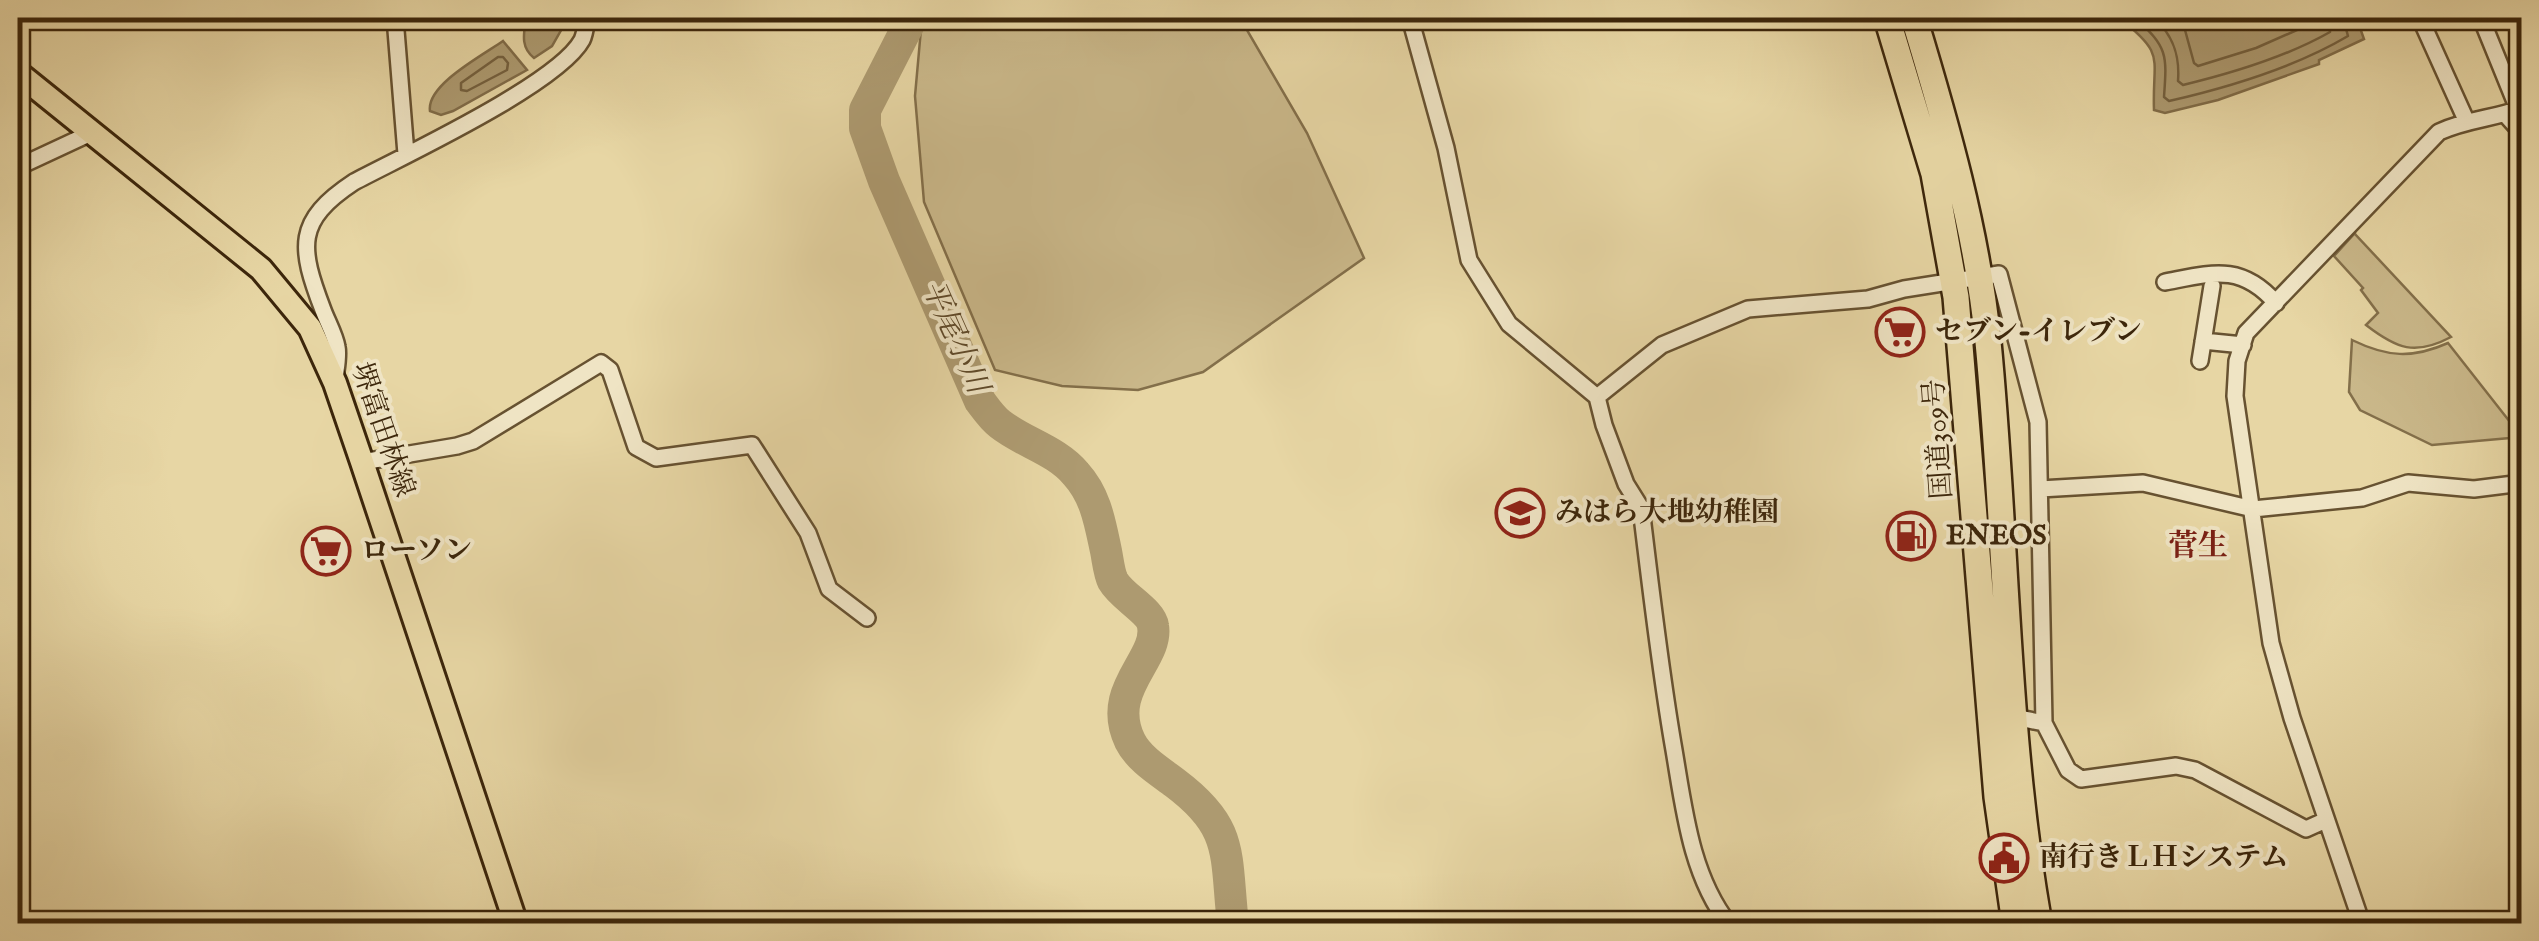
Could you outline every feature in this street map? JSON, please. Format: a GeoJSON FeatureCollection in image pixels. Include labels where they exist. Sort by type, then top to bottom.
{"type":"FeatureCollection","features":[{"type":"Feature","properties":{"kind":"highway","name":"国道309号"},"geometry":{"type":"LineString","coordinates":[[1886,18],[1988,342],[2014,717],[2025,836],[2040,924]]}},
{"type":"Feature","properties":{"kind":"highway","name":"国道309号"},"geometry":{"type":"LineString","coordinates":[[1914,18],[1952,147],[1966,278],[1963,350],[1998,797],[2014,924]]}},
{"type":"Feature","properties":{"kind":"main road","name":"堺富田林線"},"geometry":{"type":"LineString","coordinates":[[18,73],[272,281],[310,328],[335,383],[516,924]]}},
{"type":"Feature","properties":{"kind":"street"},"geometry":{"type":"LineString","coordinates":[[395,18],[406,154]]}},
{"type":"Feature","properties":{"kind":"street"},"geometry":{"type":"LineString","coordinates":[[335,383],[338,347],[307,260],[306,238],[313,216],[329,198],[526,90],[562,62],[582,40],[588,18]]}},
{"type":"Feature","properties":{"kind":"street"},"geometry":{"type":"LineString","coordinates":[[1410,18],[1446,148],[1469,260],[1508,324],[1598,397],[1626,484],[1641,508],[1661,674],[1686,817],[1698,863],[1716,907],[1729,924]]}},
{"type":"Feature","properties":{"kind":"street"},"geometry":{"type":"LineString","coordinates":[[2420,18],[2466,120]]}},
{"type":"Feature","properties":{"kind":"street"},"geometry":{"type":"LineString","coordinates":[[2481,18],[2522,133]]}},
{"type":"Feature","properties":{"kind":"street"},"geometry":{"type":"LineString","coordinates":[[2362,924],[2270,644],[2235,396],[2238,362],[2246,333],[2438,132],[2466,120],[2515,111]]}},
{"type":"Feature","properties":{"kind":"street"},"geometry":{"type":"LineString","coordinates":[[18,167],[92,133]]}},
{"type":"Feature","properties":{"kind":"street"},"geometry":{"type":"LineString","coordinates":[[1598,397],[1662,345],[1748,309],[1868,299],[1999,274],[2038,422],[2044,723],[2068,770],[2081,778],[2176,766],[2195,770],[2306,830],[2326,820]]}},
{"type":"Feature","properties":{"kind":"street"},"geometry":{"type":"LineString","coordinates":[[2165,282],[2210,274],[2240,276],[2260,285],[2276,303]]}},
{"type":"Feature","properties":{"kind":"street"},"geometry":{"type":"LineString","coordinates":[[2200,361],[2212,286]]}},
{"type":"Feature","properties":{"kind":"street"},"geometry":{"type":"LineString","coordinates":[[2203,341],[2243,345]]}},
{"type":"Feature","properties":{"kind":"street"},"geometry":{"type":"LineString","coordinates":[[362,462],[473,440],[601,363],[610,370],[636,447],[644,454],[656,458],[752,444],[808,533],[828,589],[867,618]]}},
{"type":"Feature","properties":{"kind":"street"},"geometry":{"type":"LineString","coordinates":[[2040,489],[2142,483],[2253,509],[2362,498],[2408,483],[2474,489],[2522,483]]}},
{"type":"Feature","properties":{"kind":"street"},"geometry":{"type":"LineString","coordinates":[[2014,717],[2044,723]]}},
{"type":"Feature","properties":{"kind":"shaded area"},"geometry":{"type":"Polygon","coordinates":[[[922,18],[1240,18],[1307,133],[1364,258],[1203,372],[1138,390],[1062,386],[995,370],[924,202],[915,96],[922,18]]]}},
{"type":"Feature","properties":{"kind":"shaded area"},"geometry":{"type":"Polygon","coordinates":[[[2355,233],[2451,337],[2427,347],[2407,347],[2387,340],[2366,325],[2378,313],[2363,288],[2334,256],[2355,233]]]}},
{"type":"Feature","properties":{"kind":"shaded area"},"geometry":{"type":"Polygon","coordinates":[[[2352,340],[2400,354],[2423,352],[2448,343],[2510,422],[2521,417],[2521,433],[2510,438],[2432,445],[2360,410],[2349,392],[2352,340]]]}},
{"type":"Feature","properties":{"kind":"water"},"geometry":{"type":"Polygon","coordinates":[[[526,18],[568,18],[552,46],[534,58],[525,44],[526,18]]]}},
{"type":"Feature","properties":{"kind":"water"},"geometry":{"type":"Polygon","coordinates":[[[2119,18],[2327,18],[2359,25],[2364,39],[2319,60],[2319,64],[2218,100],[2165,113],[2154,110],[2155,67],[2151,49],[2119,18]]]}},
{"type":"Feature","properties":{"kind":"water"},"geometry":{"type":"Polygon","coordinates":[[[503,41],[527,70],[453,111],[441,115],[430,111],[431,101],[446,81],[503,41]]]}},
{"type":"Feature","properties":{"kind":"waterway","name":"平尾小川"},"geometry":{"type":"LineString","coordinates":[[912,18],[865,110],[865,128],[884,181],[980,401],[1000,424],[1059,459],[1083,482],[1096,510],[1113,581],[1151,620],[1153,639],[1128,691],[1124,723],[1139,753],[1194,799],[1218,829],[1227,860],[1233,924]]}},
{"type":"Feature","properties":{"kind":"place","name":"セブン-イレブン"},"geometry":{"type":"Point","coordinates":[1900,332]}},
{"type":"Feature","properties":{"kind":"place","name":"みはら大地幼稚園"},"geometry":{"type":"Point","coordinates":[1520,513]}},
{"type":"Feature","properties":{"kind":"place","name":"ENEOS"},"geometry":{"type":"Point","coordinates":[1911,536]}},
{"type":"Feature","properties":{"kind":"place","name":"ローソン"},"geometry":{"type":"Point","coordinates":[326,551]}},
{"type":"Feature","properties":{"kind":"place","name":"南行きＬＨシステム"},"geometry":{"type":"Point","coordinates":[2004,858]}},
{"type":"Feature","properties":{"kind":"district","name":"菅生"},"geometry":{"type":"Point","coordinates":[2198,547]}}]}
